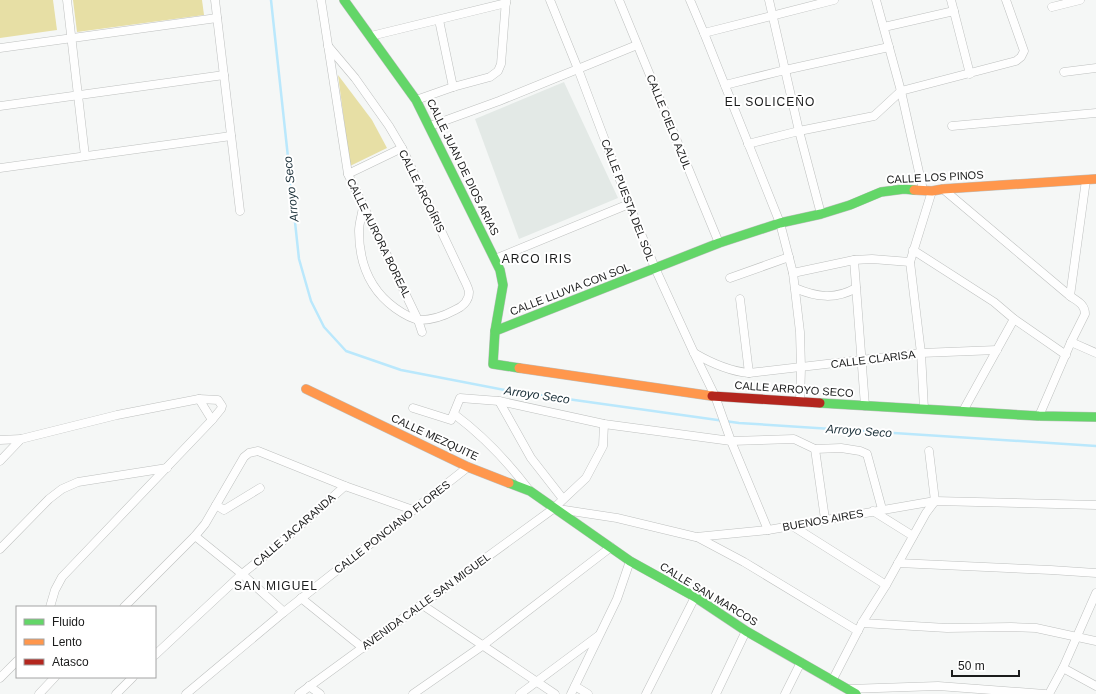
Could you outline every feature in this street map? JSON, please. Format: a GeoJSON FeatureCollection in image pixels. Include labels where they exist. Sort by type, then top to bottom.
{"type":"FeatureCollection","features":[{"type":"Feature","properties":{"kind":"street"},"geometry":{"type":"LineString","coordinates":[[66,0],[72,38],[85,156]]}},
{"type":"Feature","properties":{"kind":"street"},"geometry":{"type":"LineString","coordinates":[[214,0],[240,211]]}},
{"type":"Feature","properties":{"kind":"street","name":"CALLE AURORA BOREAL"},"geometry":{"type":"LineString","coordinates":[[321,0],[348,174],[418,320],[422,332]]}},
{"type":"Feature","properties":{"kind":"street","name":"CALLE JUAN DE DIOS ARIAS"},"geometry":{"type":"LineString","coordinates":[[344,0],[416,100],[500,270],[503,285],[495,331],[493,364]]}},
{"type":"Feature","properties":{"kind":"street","name":"CALLE PUESTA DEL SOL"},"geometry":{"type":"LineString","coordinates":[[550,0],[578,68],[629,204],[655,268],[717,400],[727,431],[768,530]]}},
{"type":"Feature","properties":{"kind":"street","name":"CALLE CIELO AZUL"},"geometry":{"type":"LineString","coordinates":[[619,0],[719,243]]}},
{"type":"Feature","properties":{"kind":"street"},"geometry":{"type":"LineString","coordinates":[[690,0],[780,223],[793,273],[800,332],[800,402]]}},
{"type":"Feature","properties":{"kind":"street"},"geometry":{"type":"LineString","coordinates":[[769,0],[784,70],[821,214]]}},
{"type":"Feature","properties":{"kind":"street"},"geometry":{"type":"LineString","coordinates":[[704,33],[834,0]]}},
{"type":"Feature","properties":{"kind":"street"},"geometry":{"type":"LineString","coordinates":[[876,0],[928,191],[910,262],[921,353],[924,409]]}},
{"type":"Feature","properties":{"kind":"street"},"geometry":{"type":"LineString","coordinates":[[951,0],[970,74]]}},
{"type":"Feature","properties":{"kind":"street"},"geometry":{"type":"LineString","coordinates":[[748,144],[799,131],[874,116],[901,91],[1016,61],[1021,57],[1024,51],[1006,0]]}},
{"type":"Feature","properties":{"kind":"street"},"geometry":{"type":"LineString","coordinates":[[1052,7],[1080,0]]}},
{"type":"Feature","properties":{"kind":"street"},"geometry":{"type":"LineString","coordinates":[[371,36],[506,2],[498,71],[490,76],[416,100]]}},
{"type":"Feature","properties":{"kind":"street"},"geometry":{"type":"LineString","coordinates":[[884,26],[954,11]]}},
{"type":"Feature","properties":{"kind":"street"},"geometry":{"type":"LineString","coordinates":[[0,48],[217,18]]}},
{"type":"Feature","properties":{"kind":"street"},"geometry":{"type":"LineString","coordinates":[[439,20],[453,87]]}},
{"type":"Feature","properties":{"kind":"street"},"geometry":{"type":"LineString","coordinates":[[430,126],[499,101],[637,45]]}},
{"type":"Feature","properties":{"kind":"street","name":"CALLE ARCOÍRIS"},"geometry":{"type":"LineString","coordinates":[[328,46],[378,108],[402,148],[469,292],[467,299],[462,306],[445,315],[431,319],[418,320]]}},
{"type":"Feature","properties":{"kind":"street"},"geometry":{"type":"LineString","coordinates":[[725,85],[784,70],[889,47]]}},
{"type":"Feature","properties":{"kind":"street"},"geometry":{"type":"LineString","coordinates":[[1064,72],[1096,68]]}},
{"type":"Feature","properties":{"kind":"street"},"geometry":{"type":"LineString","coordinates":[[0,106],[224,75]]}},
{"type":"Feature","properties":{"kind":"street"},"geometry":{"type":"LineString","coordinates":[[952,126],[1096,112]]}},
{"type":"Feature","properties":{"kind":"street"},"geometry":{"type":"LineString","coordinates":[[0,168],[231,136]]}},
{"type":"Feature","properties":{"kind":"street"},"geometry":{"type":"LineString","coordinates":[[348,174],[402,148]]}},
{"type":"Feature","properties":{"kind":"street","name":"CALLE LOS PINOS"},"geometry":{"type":"LineString","coordinates":[[780,223],[821,214],[850,205],[881,192],[904,189],[928,191],[1096,179]]}},
{"type":"Feature","properties":{"kind":"street"},"geometry":{"type":"LineString","coordinates":[[1070,296],[1086,180]]}},
{"type":"Feature","properties":{"kind":"street"},"geometry":{"type":"LineString","coordinates":[[943,189],[1070,296],[1083,305],[1085,309],[1085,314],[1071,342],[1039,416]]}},
{"type":"Feature","properties":{"kind":"street"},"geometry":{"type":"LineString","coordinates":[[495,259],[629,204]]}},
{"type":"Feature","properties":{"kind":"street"},"geometry":{"type":"LineString","coordinates":[[363,207],[359,229],[360,244],[365,270],[374,289],[386,301],[402,313],[418,320]]}},
{"type":"Feature","properties":{"kind":"street"},"geometry":{"type":"LineString","coordinates":[[655,268],[719,243],[780,223]]}},
{"type":"Feature","properties":{"kind":"street"},"geometry":{"type":"LineString","coordinates":[[913,250],[994,302],[1014,319],[1066,355]]}},
{"type":"Feature","properties":{"kind":"street"},"geometry":{"type":"LineString","coordinates":[[730,278],[789,257]]}},
{"type":"Feature","properties":{"kind":"street"},"geometry":{"type":"LineString","coordinates":[[793,273],[854,260],[872,259],[910,262]]}},
{"type":"Feature","properties":{"kind":"street"},"geometry":{"type":"LineString","coordinates":[[854,260],[865,406]]}},
{"type":"Feature","properties":{"kind":"street","name":"CALLE LLUVIA CON SOL"},"geometry":{"type":"LineString","coordinates":[[495,331],[655,268]]}},
{"type":"Feature","properties":{"kind":"street"},"geometry":{"type":"LineString","coordinates":[[795,288],[812,295],[832,296],[847,294],[856,288]]}},
{"type":"Feature","properties":{"kind":"street"},"geometry":{"type":"LineString","coordinates":[[740,299],[748,373]]}},
{"type":"Feature","properties":{"kind":"street"},"geometry":{"type":"LineString","coordinates":[[962,411],[1014,319]]}},
{"type":"Feature","properties":{"kind":"street"},"geometry":{"type":"LineString","coordinates":[[1071,342],[1096,353]]}},
{"type":"Feature","properties":{"kind":"street","name":"CALLE CLARISA"},"geometry":{"type":"LineString","coordinates":[[694,353],[711,363],[728,370],[748,373],[921,353],[997,350]]}},
{"type":"Feature","properties":{"kind":"street","name":"CALLE ARROYO SECO"},"geometry":{"type":"LineString","coordinates":[[493,364],[717,400],[800,402],[1096,418]]}},
{"type":"Feature","properties":{"kind":"street","name":"CALLE MEZQUITE"},"geometry":{"type":"LineString","coordinates":[[306,389],[468,467],[530,491],[553,509]]}},
{"type":"Feature","properties":{"kind":"street"},"geometry":{"type":"LineString","coordinates":[[453,417],[460,398],[499,402],[604,424],[731,441],[794,439],[815,449],[841,448],[860,451],[867,454],[882,509]]}},
{"type":"Feature","properties":{"kind":"street"},"geometry":{"type":"LineString","coordinates":[[199,399],[212,420]]}},
{"type":"Feature","properties":{"kind":"street"},"geometry":{"type":"LineString","coordinates":[[0,440],[21,439],[117,415],[199,399],[215,399],[220,402],[222,406],[212,420],[62,577],[55,590],[50,606]]}},
{"type":"Feature","properties":{"kind":"street"},"geometry":{"type":"LineString","coordinates":[[499,402],[530,458],[563,499]]}},
{"type":"Feature","properties":{"kind":"street"},"geometry":{"type":"LineString","coordinates":[[413,408],[453,417],[471,427],[517,473],[530,491]]}},
{"type":"Feature","properties":{"kind":"street","name":"AVENIDA CALLE SAN MIGUEL"},"geometry":{"type":"LineString","coordinates":[[298,694],[553,509],[586,478],[603,446],[604,424]]}},
{"type":"Feature","properties":{"kind":"street"},"geometry":{"type":"LineString","coordinates":[[0,461],[21,439]]}},
{"type":"Feature","properties":{"kind":"street"},"geometry":{"type":"LineString","coordinates":[[815,449],[825,519]]}},
{"type":"Feature","properties":{"kind":"street"},"geometry":{"type":"LineString","coordinates":[[125,606],[195,536],[205,524],[244,457],[249,453],[258,451],[345,486],[413,510]]}},
{"type":"Feature","properties":{"kind":"street"},"geometry":{"type":"LineString","coordinates":[[832,681],[862,623],[886,585],[926,513],[935,501],[929,451]]}},
{"type":"Feature","properties":{"kind":"street","name":"CALLE PONCIANO FLORES"},"geometry":{"type":"LineString","coordinates":[[186,694],[301,598],[468,467]]}},
{"type":"Feature","properties":{"kind":"street"},"geometry":{"type":"LineString","coordinates":[[0,549],[49,499],[62,489],[78,482],[167,468]]}},
{"type":"Feature","properties":{"kind":"street","name":"CALLE JACARANDA"},"geometry":{"type":"LineString","coordinates":[[156,654],[242,574],[282,542],[345,486]]}},
{"type":"Feature","properties":{"kind":"street"},"geometry":{"type":"LineString","coordinates":[[216,505],[224,510],[260,488]]}},
{"type":"Feature","properties":{"kind":"street","name":"BUENOS AIRES"},"geometry":{"type":"LineString","coordinates":[[553,509],[617,518],[696,537],[768,530],[935,501],[1096,505]]}},
{"type":"Feature","properties":{"kind":"street","name":"CALLE SAN MARCOS"},"geometry":{"type":"LineString","coordinates":[[553,509],[630,561],[695,597],[746,631],[856,694]]}},
{"type":"Feature","properties":{"kind":"street"},"geometry":{"type":"LineString","coordinates":[[873,511],[913,536]]}},
{"type":"Feature","properties":{"kind":"street"},"geometry":{"type":"LineString","coordinates":[[791,525],[886,585]]}},
{"type":"Feature","properties":{"kind":"street"},"geometry":{"type":"LineString","coordinates":[[195,536],[242,574],[284,612]]}},
{"type":"Feature","properties":{"kind":"street"},"geometry":{"type":"LineString","coordinates":[[696,537],[744,562],[858,631]]}},
{"type":"Feature","properties":{"kind":"street"},"geometry":{"type":"LineString","coordinates":[[413,694],[482,646],[611,547]]}},
{"type":"Feature","properties":{"kind":"street"},"geometry":{"type":"LineString","coordinates":[[571,694],[617,599],[630,561]]}},
{"type":"Feature","properties":{"kind":"street"},"geometry":{"type":"LineString","coordinates":[[898,563],[1096,573]]}},
{"type":"Feature","properties":{"kind":"street"},"geometry":{"type":"LineString","coordinates":[[1049,694],[1077,638],[1096,593]]}},
{"type":"Feature","properties":{"kind":"street"},"geometry":{"type":"LineString","coordinates":[[646,694],[695,597]]}},
{"type":"Feature","properties":{"kind":"street"},"geometry":{"type":"LineString","coordinates":[[301,598],[363,648]]}},
{"type":"Feature","properties":{"kind":"street"},"geometry":{"type":"LineString","coordinates":[[421,604],[555,694]]}},
{"type":"Feature","properties":{"kind":"street"},"geometry":{"type":"LineString","coordinates":[[862,623],[947,628],[1036,628],[1096,641]]}},
{"type":"Feature","properties":{"kind":"street"},"geometry":{"type":"LineString","coordinates":[[716,694],[746,631]]}},
{"type":"Feature","properties":{"kind":"street"},"geometry":{"type":"LineString","coordinates":[[520,694],[599,636]]}},
{"type":"Feature","properties":{"kind":"street"},"geometry":{"type":"LineString","coordinates":[[0,678],[16,662]]}},
{"type":"Feature","properties":{"kind":"street"},"geometry":{"type":"LineString","coordinates":[[785,694],[800,662]]}},
{"type":"Feature","properties":{"kind":"street"},"geometry":{"type":"LineString","coordinates":[[1063,668],[1096,686]]}},
{"type":"Feature","properties":{"kind":"street"},"geometry":{"type":"LineString","coordinates":[[39,694],[55,678]]}},
{"type":"Feature","properties":{"kind":"street"},"geometry":{"type":"LineString","coordinates":[[116,694],[132,678]]}},
{"type":"Feature","properties":{"kind":"street"},"geometry":{"type":"LineString","coordinates":[[309,686],[320,694]]}},
{"type":"Feature","properties":{"kind":"street"},"geometry":{"type":"LineString","coordinates":[[575,686],[588,694]]}},
{"type":"Feature","properties":{"kind":"street"},"geometry":{"type":"LineString","coordinates":[[847,689],[871,687],[938,686],[1045,694]]}},
{"type":"Feature","properties":{"kind":"shaded area"},"geometry":{"type":"Polygon","coordinates":[[[0,0],[53,0],[57,30],[0,38],[0,0]]]}},
{"type":"Feature","properties":{"kind":"shaded area"},"geometry":{"type":"Polygon","coordinates":[[[73,0],[202,0],[204,15],[77,32],[73,0]]]}},
{"type":"Feature","properties":{"kind":"shaded area"},"geometry":{"type":"Polygon","coordinates":[[[338,75],[372,120],[387,148],[350,166],[338,75]]]}},
{"type":"Feature","properties":{"kind":"shaded area"},"geometry":{"type":"Polygon","coordinates":[[[564,82],[618,198],[519,239],[475,119],[564,82]]]}},
{"type":"Feature","properties":{"kind":"waterway","name":"Arroyo Seco"},"geometry":{"type":"LineString","coordinates":[[271,0],[299,259],[311,301],[324,327],[346,351],[401,370],[510,391],[739,423],[1096,446]]}},
{"type":"Feature","properties":{"kind":"traffic: fast"},"geometry":{"type":"LineString","coordinates":[[344,0],[416,100],[500,270],[503,285],[495,331],[493,364],[519,368]]}},
{"type":"Feature","properties":{"kind":"traffic: fast"},"geometry":{"type":"LineString","coordinates":[[495,331],[719,243],[780,223],[821,214],[850,205],[881,192],[904,189],[914,190]]}},
{"type":"Feature","properties":{"kind":"traffic: fast"},"geometry":{"type":"LineString","coordinates":[[820,403],[1039,416],[1096,417]]}},
{"type":"Feature","properties":{"kind":"traffic: fast"},"geometry":{"type":"LineString","coordinates":[[509,483],[530,491],[630,561],[695,597],[746,631],[856,694]]}},
{"type":"Feature","properties":{"kind":"traffic: slow"},"geometry":{"type":"LineString","coordinates":[[914,190],[932,191],[1096,179]]}},
{"type":"Feature","properties":{"kind":"traffic: slow"},"geometry":{"type":"LineString","coordinates":[[519,368],[712,396]]}},
{"type":"Feature","properties":{"kind":"traffic: slow"},"geometry":{"type":"LineString","coordinates":[[306,389],[468,467],[509,483]]}},
{"type":"Feature","properties":{"kind":"traffic: jam"},"geometry":{"type":"LineString","coordinates":[[712,396],[820,403]]}},
{"type":"Feature","properties":{"kind":"district","name":"EL SOLICEÑO"},"geometry":{"type":"Point","coordinates":[770,102]}},
{"type":"Feature","properties":{"kind":"district","name":"ARCO IRIS"},"geometry":{"type":"Point","coordinates":[537,259]}},
{"type":"Feature","properties":{"kind":"district","name":"SAN MIGUEL"},"geometry":{"type":"Point","coordinates":[276,586]}}]}
